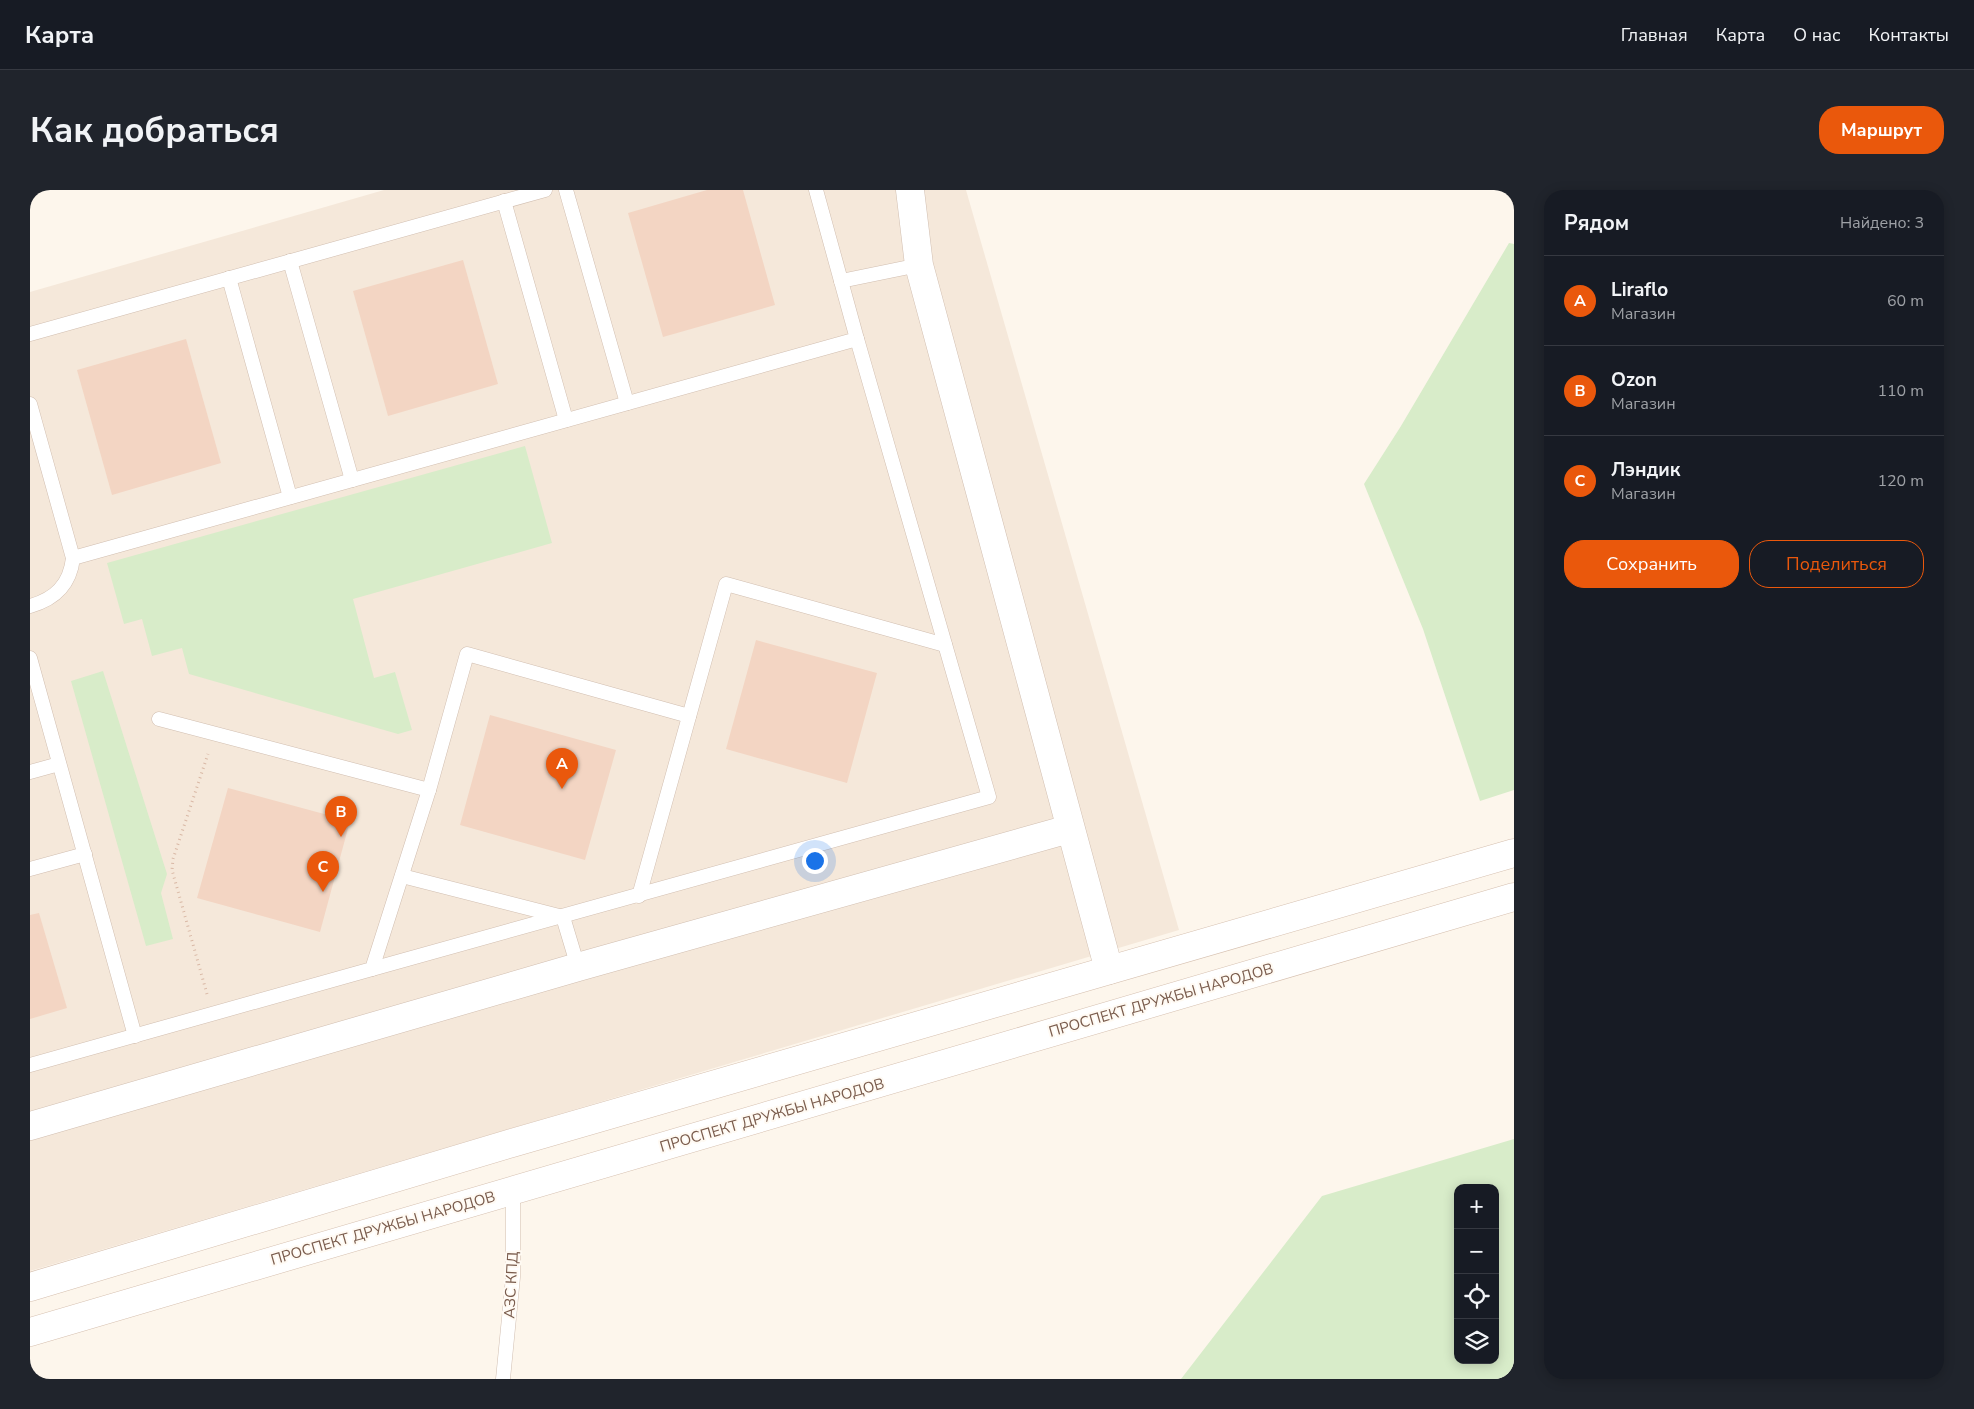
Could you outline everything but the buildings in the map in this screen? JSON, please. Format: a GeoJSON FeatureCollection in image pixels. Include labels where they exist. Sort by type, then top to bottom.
{"type":"FeatureCollection","features":[{"type":"Feature","properties":{"kind":"main road"},"geometry":{"type":"LineString","coordinates":[[910,190],[919,265],[1069,829],[1109,970]]}},
{"type":"Feature","properties":{"kind":"main road"},"geometry":{"type":"LineString","coordinates":[[30,1126],[578,967],[1069,829]]}},
{"type":"Feature","properties":{"kind":"main road"},"geometry":{"type":"LineString","coordinates":[[30,1286],[105,1266],[522,1140],[1514,853]]}},
{"type":"Feature","properties":{"kind":"main road","name":"ПРОСПЕКТ ДРУЖБЫ НАРОДОВ"},"geometry":{"type":"LineString","coordinates":[[30,1332],[1514,897]]}},
{"type":"Feature","properties":{"kind":"lane"},"geometry":{"type":"LineString","coordinates":[[30,334],[545,190]]}},
{"type":"Feature","properties":{"kind":"lane"},"geometry":{"type":"LineString","coordinates":[[566,190],[627,403]]}},
{"type":"Feature","properties":{"kind":"lane"},"geometry":{"type":"LineString","coordinates":[[30,1065],[989,797],[816,190]]}},
{"type":"Feature","properties":{"kind":"lane"},"geometry":{"type":"LineString","coordinates":[[504,202],[566,420]]}},
{"type":"Feature","properties":{"kind":"lane"},"geometry":{"type":"LineString","coordinates":[[290,261],[352,480]]}},
{"type":"Feature","properties":{"kind":"lane"},"geometry":{"type":"LineString","coordinates":[[841,281],[919,265]]}},
{"type":"Feature","properties":{"kind":"lane"},"geometry":{"type":"LineString","coordinates":[[228,278],[290,497]]}},
{"type":"Feature","properties":{"kind":"lane"},"geometry":{"type":"LineString","coordinates":[[72,558],[857,339]]}},
{"type":"Feature","properties":{"kind":"lane"},"geometry":{"type":"LineString","coordinates":[[30,404],[72,558],[69,578],[59,592],[51,599],[30,606]]}},
{"type":"Feature","properties":{"kind":"lane"},"geometry":{"type":"LineString","coordinates":[[639,896],[726,584],[945,644]]}},
{"type":"Feature","properties":{"kind":"lane"},"geometry":{"type":"LineString","coordinates":[[372,969],[429,790],[467,654],[689,716]]}},
{"type":"Feature","properties":{"kind":"lane"},"geometry":{"type":"LineString","coordinates":[[30,658],[134,1036]]}},
{"type":"Feature","properties":{"kind":"lane"},"geometry":{"type":"LineString","coordinates":[[159,719],[429,790]]}},
{"type":"Feature","properties":{"kind":"lane"},"geometry":{"type":"LineString","coordinates":[[30,772],[59,764]]}},
{"type":"Feature","properties":{"kind":"lane"},"geometry":{"type":"LineString","coordinates":[[30,870],[85,854]]}},
{"type":"Feature","properties":{"kind":"lane"},"geometry":{"type":"LineString","coordinates":[[402,876],[563,917]]}},
{"type":"Feature","properties":{"kind":"lane"},"geometry":{"type":"LineString","coordinates":[[563,917],[578,967]]}},
{"type":"Feature","properties":{"kind":"lane","name":"АЗС КПД"},"geometry":{"type":"LineString","coordinates":[[503,1379],[514,1277],[513,1190]]}},
{"type":"Feature","properties":{"kind":"path"},"geometry":{"type":"LineString","coordinates":[[213,1014],[172,870],[215,734]]}},
{"type":"Feature","properties":{"kind":"shaded area"},"geometry":{"type":"Polygon","coordinates":[[[384,190],[966,190],[1179,930],[30,1271],[30,292],[384,190]]]}},
{"type":"Feature","properties":{"kind":"green space"},"geometry":{"type":"Polygon","coordinates":[[[1509,243],[1514,244],[1514,790],[1480,801],[1423,629],[1364,484],[1401,426],[1509,243]]]}},
{"type":"Feature","properties":{"kind":"green space"},"geometry":{"type":"Polygon","coordinates":[[[525,446],[552,543],[353,599],[374,678],[395,672],[412,730],[398,734],[189,674],[182,648],[152,656],[142,619],[124,624],[107,563],[525,446]]]}},
{"type":"Feature","properties":{"kind":"green space"},"geometry":{"type":"Polygon","coordinates":[[[103,671],[167,874],[161,893],[173,939],[146,946],[71,681],[103,671]]]}},
{"type":"Feature","properties":{"kind":"green space"},"geometry":{"type":"Polygon","coordinates":[[[1514,1139],[1514,1379],[1181,1379],[1322,1196],[1514,1139]]]}},
{"type":"Feature","properties":{"kind":"place","name":"Liraflo"},"geometry":{"type":"Point","coordinates":[562,789]}},
{"type":"Feature","properties":{"kind":"place","name":"Ozon"},"geometry":{"type":"Point","coordinates":[341,837]}},
{"type":"Feature","properties":{"kind":"place","name":"Лэндик"},"geometry":{"type":"Point","coordinates":[323,892]}}]}
